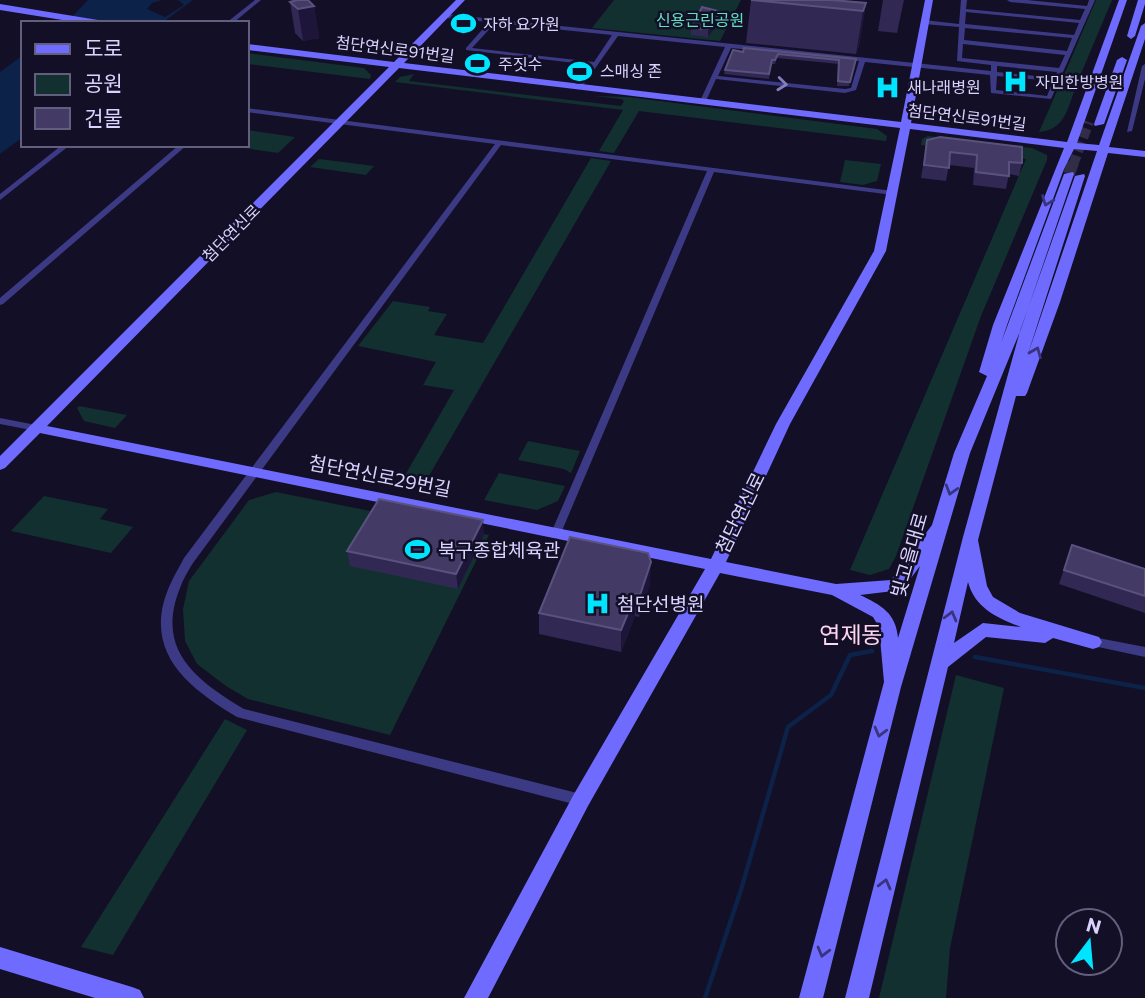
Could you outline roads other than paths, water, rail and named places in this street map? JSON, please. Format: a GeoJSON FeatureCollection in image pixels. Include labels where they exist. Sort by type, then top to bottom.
{"type":"FeatureCollection","features":[{"type":"Feature","properties":{"kind":"street"},"geometry":{"type":"LineString","coordinates":[[232,21],[258,0]]}},
{"type":"Feature","properties":{"kind":"street","name":"첨단연신로"},"geometry":{"type":"LineString","coordinates":[[0,465],[461,0]]}},
{"type":"Feature","properties":{"kind":"street","name":"첨단연신로"},"geometry":{"type":"LineString","coordinates":[[476,998],[581,800],[716,565],[783,424],[880,251],[929,0]]}},
{"type":"Feature","properties":{"kind":"street"},"geometry":{"type":"LineString","coordinates":[[964,0],[959,60],[1061,70]]}},
{"type":"Feature","properties":{"kind":"street"},"geometry":{"type":"LineString","coordinates":[[1010,0],[1088,8]]}},
{"type":"Feature","properties":{"kind":"street"},"geometry":{"type":"LineString","coordinates":[[994,63],[993,92],[1049,98],[1092,0]]}},
{"type":"Feature","properties":{"kind":"street"},"geometry":{"type":"LineString","coordinates":[[1075,174],[1102,149],[1094,125],[1123,0]]}},
{"type":"Feature","properties":{"kind":"street"},"geometry":{"type":"LineString","coordinates":[[1094,125],[1133,0]]}},
{"type":"Feature","properties":{"kind":"street"},"geometry":{"type":"LineString","coordinates":[[1094,125],[1142,0]]}},
{"type":"Feature","properties":{"kind":"street"},"geometry":{"type":"LineString","coordinates":[[0,7],[86,21]]}},
{"type":"Feature","properties":{"kind":"street"},"geometry":{"type":"LineString","coordinates":[[964,10],[1082,22]]}},
{"type":"Feature","properties":{"kind":"street"},"geometry":{"type":"LineString","coordinates":[[446,16],[1057,80]]}},
{"type":"Feature","properties":{"kind":"street"},"geometry":{"type":"LineString","coordinates":[[493,21],[468,49],[595,64]]}},
{"type":"Feature","properties":{"kind":"street"},"geometry":{"type":"LineString","coordinates":[[924,22],[1075,37]]}},
{"type":"Feature","properties":{"kind":"street"},"geometry":{"type":"LineString","coordinates":[[857,998],[971,537],[1027,331],[1075,174],[1071,145],[1094,125],[1145,26]]}},
{"type":"Feature","properties":{"kind":"street"},"geometry":{"type":"LineString","coordinates":[[580,86],[616,34]]}},
{"type":"Feature","properties":{"kind":"street"},"geometry":{"type":"LineString","coordinates":[[961,42],[1068,53]]}},
{"type":"Feature","properties":{"kind":"street"},"geometry":{"type":"LineString","coordinates":[[703,101],[729,45]]}},
{"type":"Feature","properties":{"kind":"street","name":"첨단연신로91번길"},"geometry":{"type":"LineString","coordinates":[[248,47],[1145,154]]}},
{"type":"Feature","properties":{"kind":"street"},"geometry":{"type":"LineString","coordinates":[[714,77],[845,91],[854,89],[863,59]]}},
{"type":"Feature","properties":{"kind":"street"},"geometry":{"type":"LineString","coordinates":[[1129,131],[1144,69]]}},
{"type":"Feature","properties":{"kind":"street"},"geometry":{"type":"LineString","coordinates":[[248,110],[893,193]]}},
{"type":"Feature","properties":{"kind":"street"},"geometry":{"type":"LineString","coordinates":[[1017,139],[1058,136],[1094,125]]}},
{"type":"Feature","properties":{"kind":"street"},"geometry":{"type":"LineString","coordinates":[[1094,125],[1119,143],[1145,154]]}},
{"type":"Feature","properties":{"kind":"street"},"geometry":{"type":"LineString","coordinates":[[1017,139],[1053,152],[1075,174]]}},
{"type":"Feature","properties":{"kind":"street"},"geometry":{"type":"LineString","coordinates":[[499,143],[188,561],[171,594],[165,615],[166,632],[173,658],[191,682],[241,713],[581,800]]}},
{"type":"Feature","properties":{"kind":"street"},"geometry":{"type":"LineString","coordinates":[[0,198],[64,147]]}},
{"type":"Feature","properties":{"kind":"street"},"geometry":{"type":"LineString","coordinates":[[0,302],[182,147]]}},
{"type":"Feature","properties":{"kind":"street"},"geometry":{"type":"LineString","coordinates":[[1075,174],[1114,159],[1145,154]]}},
{"type":"Feature","properties":{"kind":"street"},"geometry":{"type":"LineString","coordinates":[[556,533],[711,170]]}},
{"type":"Feature","properties":{"kind":"street","name":"빛고을대로"},"geometry":{"type":"LineString","coordinates":[[811,998],[892,687],[962,453],[1075,174]]}},
{"type":"Feature","properties":{"kind":"street"},"geometry":{"type":"LineString","coordinates":[[0,421],[36,428]]}},
{"type":"Feature","properties":{"kind":"street","name":"첨단연신로29번길"},"geometry":{"type":"LineString","coordinates":[[36,428],[836,590]]}},
{"type":"Feature","properties":{"kind":"street"},"geometry":{"type":"LineString","coordinates":[[836,590],[896,586],[938,529]]}},
{"type":"Feature","properties":{"kind":"street"},"geometry":{"type":"LineString","coordinates":[[971,537],[980,593],[997,609],[1015,619],[1093,642]]}},
{"type":"Feature","properties":{"kind":"street"},"geometry":{"type":"LineString","coordinates":[[836,590],[879,612],[888,626],[892,687]]}},
{"type":"Feature","properties":{"kind":"street"},"geometry":{"type":"LineString","coordinates":[[938,665],[983,630],[1093,642],[1145,652]]}},
{"type":"Feature","properties":{"kind":"street"},"geometry":{"type":"LineString","coordinates":[[0,958],[132,998]]}},
{"type":"Feature","properties":{"kind":"water"},"geometry":{"type":"Polygon","coordinates":[[[88,0],[162,0],[152,3],[147,9],[165,17],[184,5],[178,0],[193,0],[165,21],[68,21],[88,0]]]}},
{"type":"Feature","properties":{"kind":"water"},"geometry":{"type":"Polygon","coordinates":[[[21,56],[21,138],[0,154],[0,72],[21,56]]]}},
{"type":"Feature","properties":{"kind":"waterway"},"geometry":{"type":"LineString","coordinates":[[705,998],[741,890],[788,727],[831,695],[850,655],[872,651]]}},
{"type":"Feature","properties":{"kind":"waterway"},"geometry":{"type":"LineString","coordinates":[[975,657],[1145,688]]}},
{"type":"Feature","properties":{"kind":"tunnel"},"geometry":{"type":"LineString","coordinates":[[1073,165],[1089,122]]}},
{"type":"Feature","properties":{"kind":"tunnel"},"geometry":{"type":"LineString","coordinates":[[1069,174],[1073,163]]}},
{"type":"Feature","properties":{"kind":"place","name":"자하 요가원"},"geometry":{"type":"Point","coordinates":[463,24]}},
{"type":"Feature","properties":{"kind":"place","name":"주짓수"},"geometry":{"type":"Point","coordinates":[478,64]}},
{"type":"Feature","properties":{"kind":"place","name":"스매싱 존"},"geometry":{"type":"Point","coordinates":[580,71]}},
{"type":"Feature","properties":{"kind":"place","name":"자민한방병원"},"geometry":{"type":"Point","coordinates":[1015,82]}},
{"type":"Feature","properties":{"kind":"place","name":"새나래병원"},"geometry":{"type":"Point","coordinates":[887,87]}},
{"type":"Feature","properties":{"kind":"place","name":"북구종합체육관"},"geometry":{"type":"Point","coordinates":[418,550]}},
{"type":"Feature","properties":{"kind":"place","name":"첨단선병원"},"geometry":{"type":"Point","coordinates":[597,604]}},
{"type":"Feature","properties":{"kind":"district","name":"연제동"},"geometry":{"type":"Point","coordinates":[851,635]}},
{"type":"Feature","properties":{"kind":"park label","name":"신용근린공원"},"geometry":{"type":"Point","coordinates":[700,20]}}]}
